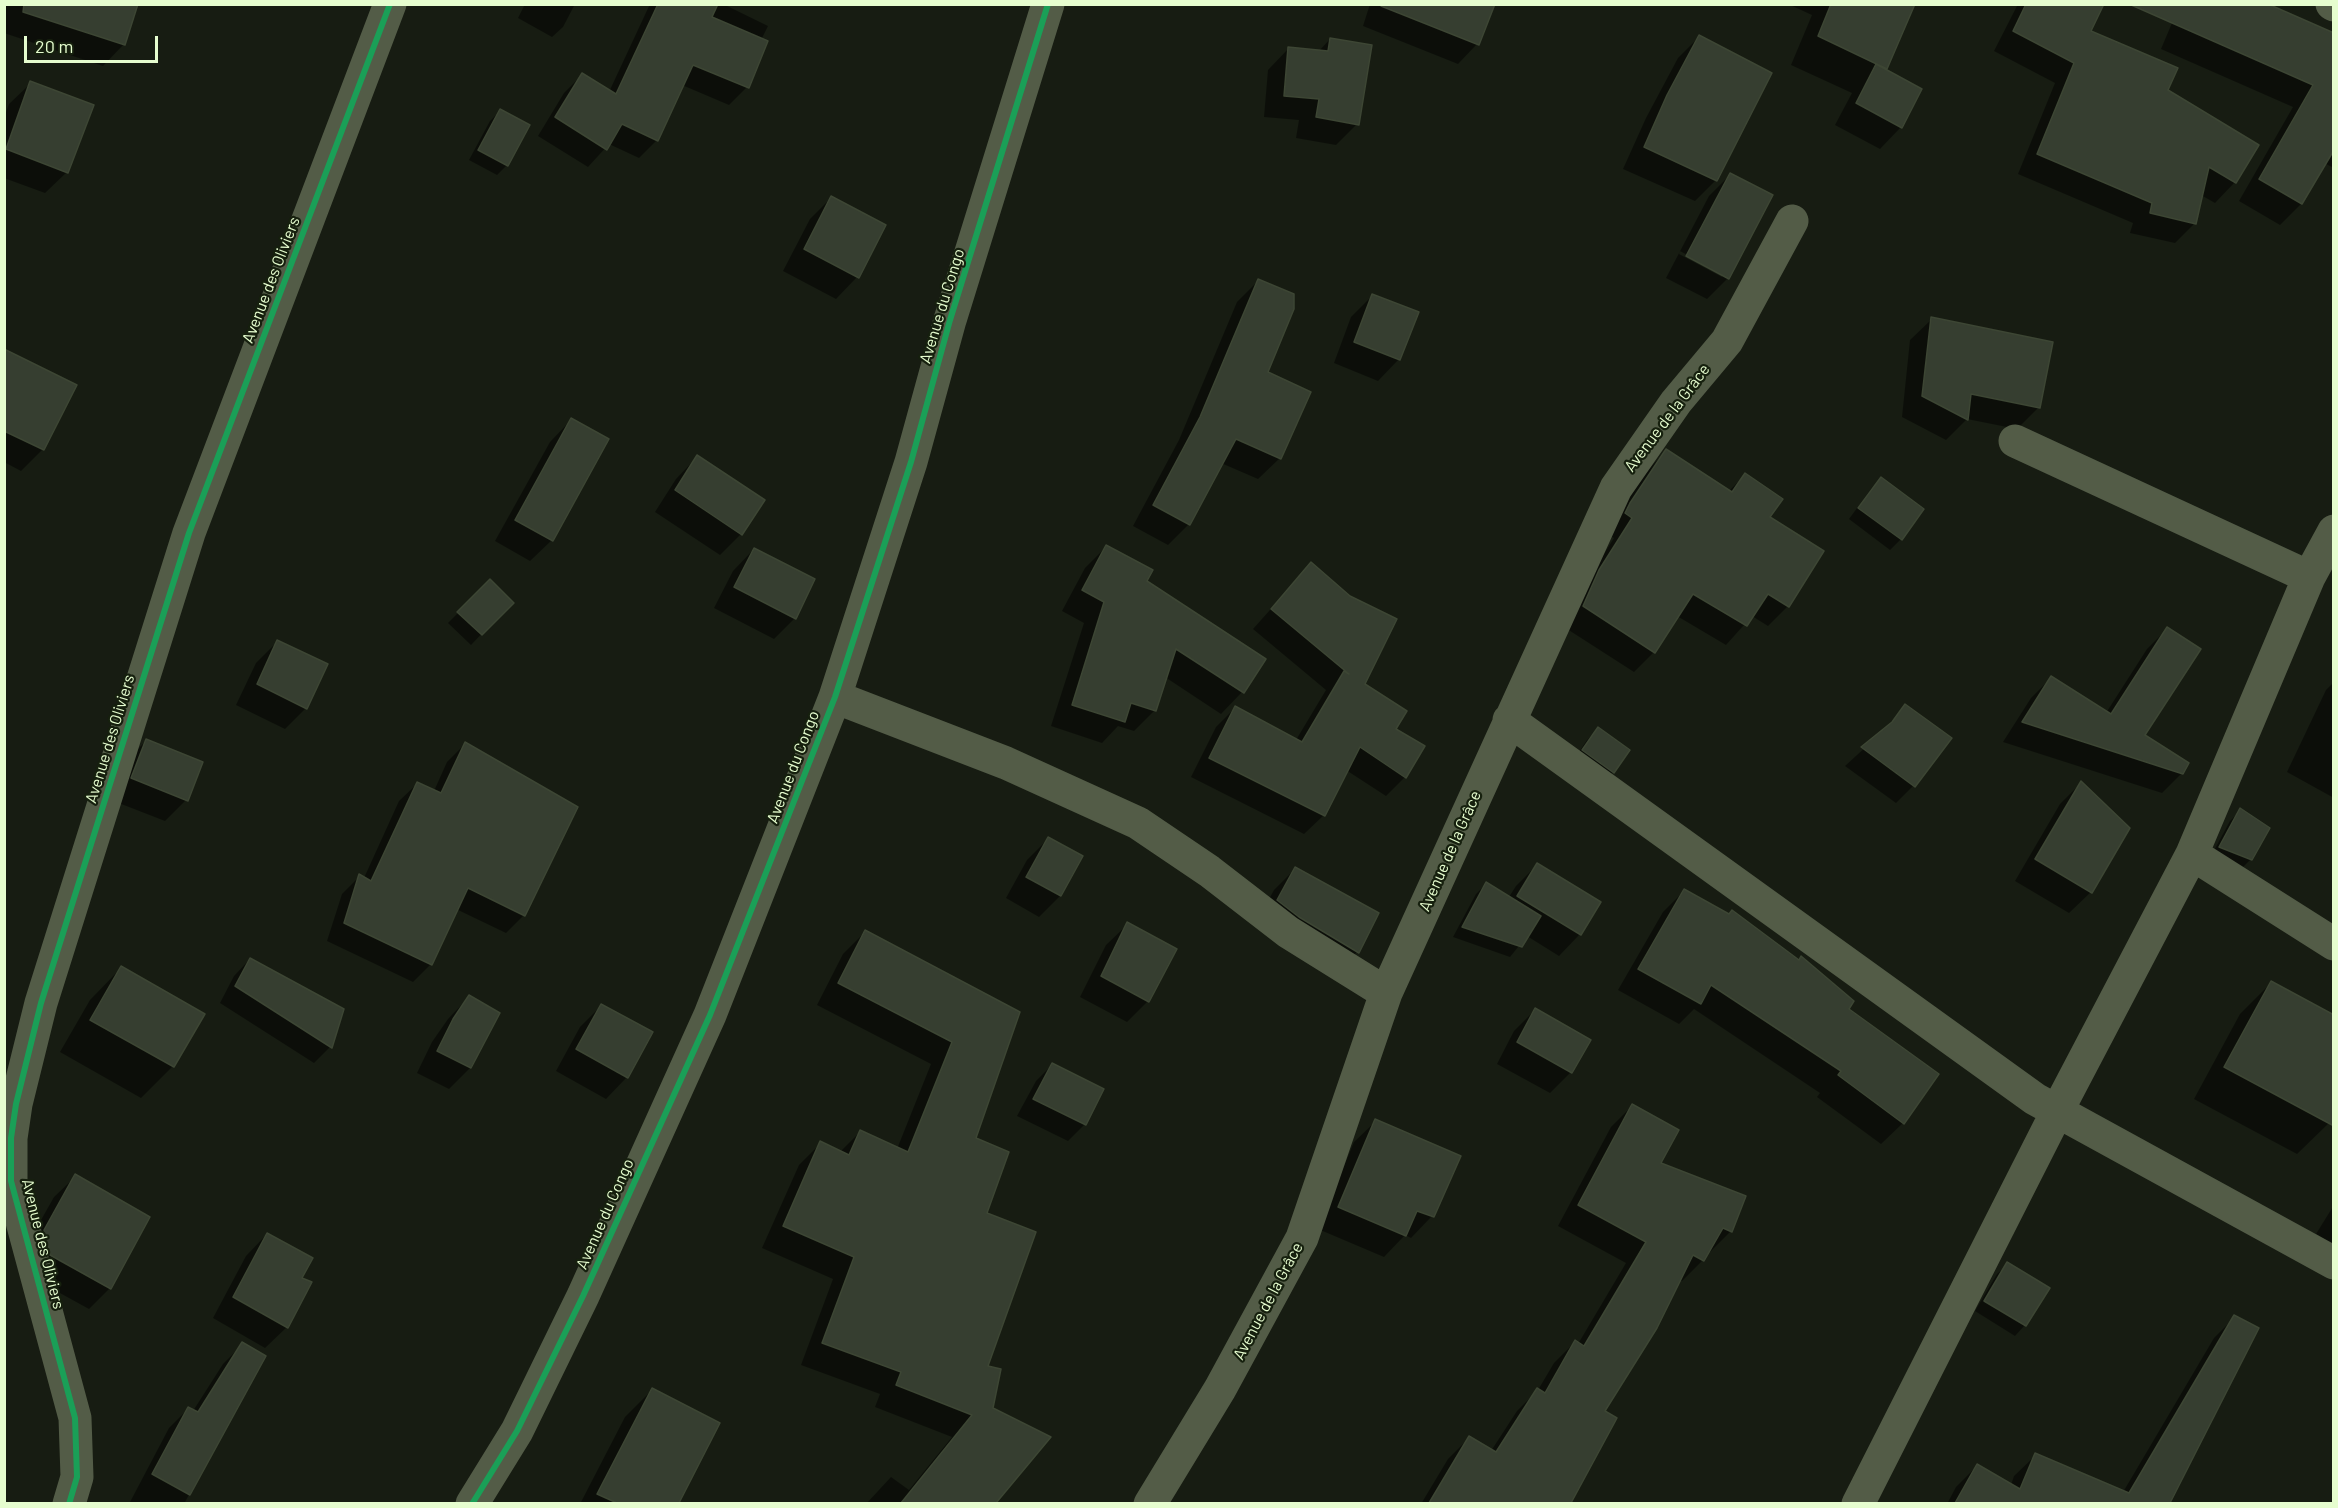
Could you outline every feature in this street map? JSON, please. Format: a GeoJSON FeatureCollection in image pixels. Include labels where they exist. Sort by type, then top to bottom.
{"type":"FeatureCollection","features":[{"type":"Feature","properties":{"kind":"street","name":"Avenue des Oliviers"},"geometry":{"type":"LineString","coordinates":[[69,1503],[77,1477],[75,1418],[11,1181],[11,1138],[16,1104],[41,1003],[189,533],[390,4]]}},
{"type":"Feature","properties":{"kind":"street","name":"Avenue du Congo"},"geometry":{"type":"LineString","coordinates":[[472,1503],[522,1421],[583,1296],[710,1015],[835,697],[910,462],[1048,4]]}},
{"type":"Feature","properties":{"kind":"street","name":"Avenue de la Grâce"},"geometry":{"type":"LineString","coordinates":[[1150,1503],[1220,1389],[1302,1238],[1386,993],[1616,488],[1676,402],[1727,341],[1792,220]]}},
{"type":"Feature","properties":{"kind":"street"},"geometry":{"type":"LineString","coordinates":[[2015,441],[2309,577]]}},
{"type":"Feature","properties":{"kind":"street"},"geometry":{"type":"LineString","coordinates":[[1858,1503],[2058,1110],[2192,854],[2309,577],[2334,531]]}},
{"type":"Feature","properties":{"kind":"street"},"geometry":{"type":"LineString","coordinates":[[835,697],[1006,763],[1138,823],[1209,871],[1288,932],[1386,993]]}},
{"type":"Feature","properties":{"kind":"street"},"geometry":{"type":"LineString","coordinates":[[1509,720],[2035,1099],[2334,1263]]}},
{"type":"Feature","properties":{"kind":"street"},"geometry":{"type":"LineString","coordinates":[[2192,854],[2334,944]]}},
{"type":"Feature","properties":{"kind":"building"},"geometry":{"type":"Polygon","coordinates":[[[24,4],[138,4],[125,45],[23,12],[24,4]]]}},
{"type":"Feature","properties":{"kind":"building"},"geometry":{"type":"Polygon","coordinates":[[[658,4],[718,4],[712,17],[768,41],[749,88],[693,65],[658,141],[622,124],[607,150],[555,117],[582,73],[616,94],[658,4]]]}},
{"type":"Feature","properties":{"kind":"building"},"geometry":{"type":"Polygon","coordinates":[[[1382,4],[1495,4],[1479,45],[1381,6],[1382,4]]]}},
{"type":"Feature","properties":{"kind":"building"},"geometry":{"type":"Polygon","coordinates":[[[1831,4],[1915,4],[1887,69],[1818,36],[1831,4]]]}},
{"type":"Feature","properties":{"kind":"building"},"geometry":{"type":"Polygon","coordinates":[[[2026,4],[2104,4],[2091,31],[2178,68],[2168,90],[2259,145],[2236,183],[2209,167],[2196,224],[2150,213],[2152,203],[2037,154],[2074,63],[2013,31],[2026,4]]]}},
{"type":"Feature","properties":{"kind":"building"},"geometry":{"type":"Polygon","coordinates":[[[2129,4],[2268,4],[2334,33],[2334,150],[2302,204],[2259,179],[2313,85],[2129,4]]]}},
{"type":"Feature","properties":{"kind":"building"},"geometry":{"type":"Polygon","coordinates":[[[1699,35],[1772,73],[1717,181],[1644,147],[1667,95],[1699,35]]]}},
{"type":"Feature","properties":{"kind":"building"},"geometry":{"type":"Polygon","coordinates":[[[1330,38],[1372,45],[1359,125],[1316,117],[1319,99],[1284,96],[1288,47],[1328,51],[1330,38]]]}},
{"type":"Feature","properties":{"kind":"building"},"geometry":{"type":"Polygon","coordinates":[[[1876,64],[1922,89],[1902,128],[1856,103],[1876,64]]]}},
{"type":"Feature","properties":{"kind":"building"},"geometry":{"type":"Polygon","coordinates":[[[30,81],[94,105],[68,173],[6,149],[30,81]]]}},
{"type":"Feature","properties":{"kind":"building"},"geometry":{"type":"Polygon","coordinates":[[[500,109],[530,125],[508,166],[478,150],[500,109]]]}},
{"type":"Feature","properties":{"kind":"building"},"geometry":{"type":"Polygon","coordinates":[[[1730,173],[1773,195],[1729,279],[1686,256],[1730,173]]]}},
{"type":"Feature","properties":{"kind":"building"},"geometry":{"type":"Polygon","coordinates":[[[831,196],[886,225],[859,278],[804,249],[831,196]]]}},
{"type":"Feature","properties":{"kind":"building"},"geometry":{"type":"Polygon","coordinates":[[[1258,279],[1294,294],[1294,309],[1268,372],[1311,392],[1281,459],[1236,439],[1190,525],[1153,505],[1200,417],[1258,279]]]}},
{"type":"Feature","properties":{"kind":"building"},"geometry":{"type":"Polygon","coordinates":[[[1372,294],[1419,312],[1400,360],[1354,342],[1372,294]]]}},
{"type":"Feature","properties":{"kind":"building"},"geometry":{"type":"Polygon","coordinates":[[[1931,317],[2053,342],[2040,408],[1971,394],[1968,420],[1922,396],[1931,317]]]}},
{"type":"Feature","properties":{"kind":"building"},"geometry":{"type":"Polygon","coordinates":[[[4,349],[77,385],[44,450],[4,431],[4,349]]]}},
{"type":"Feature","properties":{"kind":"building"},"geometry":{"type":"Polygon","coordinates":[[[571,418],[609,439],[553,541],[515,520],[571,418]]]}},
{"type":"Feature","properties":{"kind":"building"},"geometry":{"type":"Polygon","coordinates":[[[1666,449],[1732,492],[1745,473],[1783,499],[1770,517],[1824,551],[1789,607],[1768,594],[1747,626],[1693,594],[1655,653],[1583,606],[1599,570],[1632,518],[1625,513],[1630,503],[1666,449]]]}},
{"type":"Feature","properties":{"kind":"building"},"geometry":{"type":"Polygon","coordinates":[[[697,455],[765,500],[742,535],[675,490],[697,455]]]}},
{"type":"Feature","properties":{"kind":"building"},"geometry":{"type":"Polygon","coordinates":[[[1881,477],[1924,509],[1902,540],[1858,508],[1881,477]]]}},
{"type":"Feature","properties":{"kind":"building"},"geometry":{"type":"Polygon","coordinates":[[[1106,545],[1153,570],[1147,581],[1266,659],[1244,693],[1176,649],[1156,711],[1131,703],[1125,722],[1072,705],[1104,602],[1082,590],[1106,545]]]}},
{"type":"Feature","properties":{"kind":"building"},"geometry":{"type":"Polygon","coordinates":[[[754,548],[815,579],[796,619],[734,587],[754,548]]]}},
{"type":"Feature","properties":{"kind":"building"},"geometry":{"type":"Polygon","coordinates":[[[1311,562],[1350,596],[1397,619],[1365,684],[1407,711],[1396,729],[1425,746],[1406,778],[1360,747],[1325,816],[1209,758],[1235,706],[1302,742],[1344,671],[1349,674],[1271,609],[1311,562]]]}},
{"type":"Feature","properties":{"kind":"building"},"geometry":{"type":"Polygon","coordinates":[[[490,579],[514,603],[482,635],[457,612],[490,579]]]}},
{"type":"Feature","properties":{"kind":"building"},"geometry":{"type":"Polygon","coordinates":[[[2167,627],[2201,649],[2145,735],[2189,763],[2183,774],[2022,722],[2051,676],[2111,714],[2167,627]]]}},
{"type":"Feature","properties":{"kind":"building"},"geometry":{"type":"Polygon","coordinates":[[[277,640],[328,664],[307,709],[257,684],[277,640]]]}},
{"type":"Feature","properties":{"kind":"building"},"geometry":{"type":"Polygon","coordinates":[[[1905,704],[1952,738],[1915,787],[1861,747],[1892,722],[1905,704]]]}},
{"type":"Feature","properties":{"kind":"building"},"geometry":{"type":"Polygon","coordinates":[[[1598,727],[1630,750],[1614,773],[1582,750],[1598,727]]]}},
{"type":"Feature","properties":{"kind":"building"},"geometry":{"type":"Polygon","coordinates":[[[146,739],[203,762],[188,801],[131,778],[146,739]]]}},
{"type":"Feature","properties":{"kind":"building"},"geometry":{"type":"Polygon","coordinates":[[[465,742],[578,807],[525,916],[468,888],[432,965],[344,923],[359,874],[371,881],[417,782],[441,793],[465,742]]]}},
{"type":"Feature","properties":{"kind":"building"},"geometry":{"type":"Polygon","coordinates":[[[2081,781],[2130,828],[2092,893],[2035,859],[2081,781]]]}},
{"type":"Feature","properties":{"kind":"building"},"geometry":{"type":"Polygon","coordinates":[[[2240,808],[2270,828],[2252,860],[2219,847],[2240,808]]]}},
{"type":"Feature","properties":{"kind":"building"},"geometry":{"type":"Polygon","coordinates":[[[1048,837],[1083,856],[1061,896],[1026,877],[1048,837]]]}},
{"type":"Feature","properties":{"kind":"building"},"geometry":{"type":"Polygon","coordinates":[[[1537,863],[1601,902],[1581,935],[1517,896],[1537,863]]]}},
{"type":"Feature","properties":{"kind":"building"},"geometry":{"type":"Polygon","coordinates":[[[1295,867],[1379,913],[1359,953],[1299,917],[1277,900],[1295,867]]]}},
{"type":"Feature","properties":{"kind":"building"},"geometry":{"type":"Polygon","coordinates":[[[1486,882],[1541,916],[1522,947],[1462,927],[1486,882]]]}},
{"type":"Feature","properties":{"kind":"building"},"geometry":{"type":"Polygon","coordinates":[[[1684,889],[1729,914],[1732,910],[1799,960],[1801,956],[1854,1001],[1849,1009],[1939,1074],[1904,1124],[1838,1075],[1841,1071],[1711,985],[1701,1004],[1638,969],[1684,889]]]}},
{"type":"Feature","properties":{"kind":"building"},"geometry":{"type":"Polygon","coordinates":[[[1127,922],[1177,949],[1149,1002],[1101,976],[1127,922]]]}},
{"type":"Feature","properties":{"kind":"building"},"geometry":{"type":"Polygon","coordinates":[[[865,930],[1020,1012],[976,1138],[1009,1152],[987,1213],[1036,1232],[988,1366],[1001,1369],[993,1408],[1051,1437],[996,1503],[901,1503],[972,1415],[896,1385],[901,1372],[822,1343],[854,1257],[783,1226],[820,1141],[849,1155],[860,1130],[908,1152],[952,1042],[838,983],[865,930]]]}},
{"type":"Feature","properties":{"kind":"building"},"geometry":{"type":"Polygon","coordinates":[[[250,958],[344,1009],[332,1048],[235,986],[250,958]]]}},
{"type":"Feature","properties":{"kind":"building"},"geometry":{"type":"Polygon","coordinates":[[[121,966],[205,1014],[174,1067],[90,1020],[121,966]]]}},
{"type":"Feature","properties":{"kind":"building"},"geometry":{"type":"Polygon","coordinates":[[[2271,981],[2334,1015],[2334,1126],[2224,1067],[2271,981]]]}},
{"type":"Feature","properties":{"kind":"building"},"geometry":{"type":"Polygon","coordinates":[[[469,995],[500,1013],[471,1068],[437,1051],[453,1019],[469,995]]]}},
{"type":"Feature","properties":{"kind":"building"},"geometry":{"type":"Polygon","coordinates":[[[601,1004],[653,1032],[628,1078],[576,1049],[601,1004]]]}},
{"type":"Feature","properties":{"kind":"building"},"geometry":{"type":"Polygon","coordinates":[[[1535,1008],[1591,1040],[1572,1073],[1517,1042],[1535,1008]]]}},
{"type":"Feature","properties":{"kind":"building"},"geometry":{"type":"Polygon","coordinates":[[[1052,1063],[1104,1089],[1086,1125],[1033,1099],[1052,1063]]]}},
{"type":"Feature","properties":{"kind":"building"},"geometry":{"type":"Polygon","coordinates":[[[1632,1104],[1679,1130],[1661,1163],[1746,1196],[1732,1232],[1723,1228],[1704,1261],[1693,1255],[1657,1328],[1605,1411],[1617,1418],[1571,1503],[1429,1503],[1469,1436],[1496,1452],[1537,1388],[1545,1393],[1575,1340],[1584,1346],[1646,1242],[1578,1205],[1632,1104]]]}},
{"type":"Feature","properties":{"kind":"building"},"geometry":{"type":"Polygon","coordinates":[[[1375,1119],[1461,1156],[1434,1217],[1417,1211],[1406,1236],[1338,1207],[1375,1119]]]}},
{"type":"Feature","properties":{"kind":"building"},"geometry":{"type":"Polygon","coordinates":[[[75,1174],[150,1217],[111,1289],[50,1255],[44,1230],[75,1174]]]}},
{"type":"Feature","properties":{"kind":"building"},"geometry":{"type":"Polygon","coordinates":[[[267,1233],[313,1258],[302,1278],[312,1282],[288,1328],[233,1297],[267,1233]]]}},
{"type":"Feature","properties":{"kind":"building"},"geometry":{"type":"Polygon","coordinates":[[[2007,1262],[2050,1288],[2026,1326],[1984,1301],[2007,1262]]]}},
{"type":"Feature","properties":{"kind":"building"},"geometry":{"type":"Polygon","coordinates":[[[2234,1315],[2259,1328],[2170,1503],[1955,1503],[1977,1464],[2020,1489],[2035,1453],[2129,1493],[2234,1315]]]}},
{"type":"Feature","properties":{"kind":"building"},"geometry":{"type":"Polygon","coordinates":[[[242,1342],[266,1356],[190,1495],[152,1474],[188,1407],[198,1412],[242,1342]]]}},
{"type":"Feature","properties":{"kind":"building"},"geometry":{"type":"Polygon","coordinates":[[[652,1388],[720,1423],[679,1503],[617,1503],[597,1494],[652,1388]]]}},
{"type":"Feature","properties":{"kind":"cycle path"},"geometry":{"type":"LineString","coordinates":[[69,1504],[77,1477],[75,1418],[11,1181],[11,1138],[16,1104],[41,1003],[189,533],[390,4]]}},
{"type":"Feature","properties":{"kind":"cycle path"},"geometry":{"type":"LineString","coordinates":[[472,1504],[517,1431],[583,1296],[710,1015],[835,697],[911,462],[950,320],[1048,4]]}}]}
